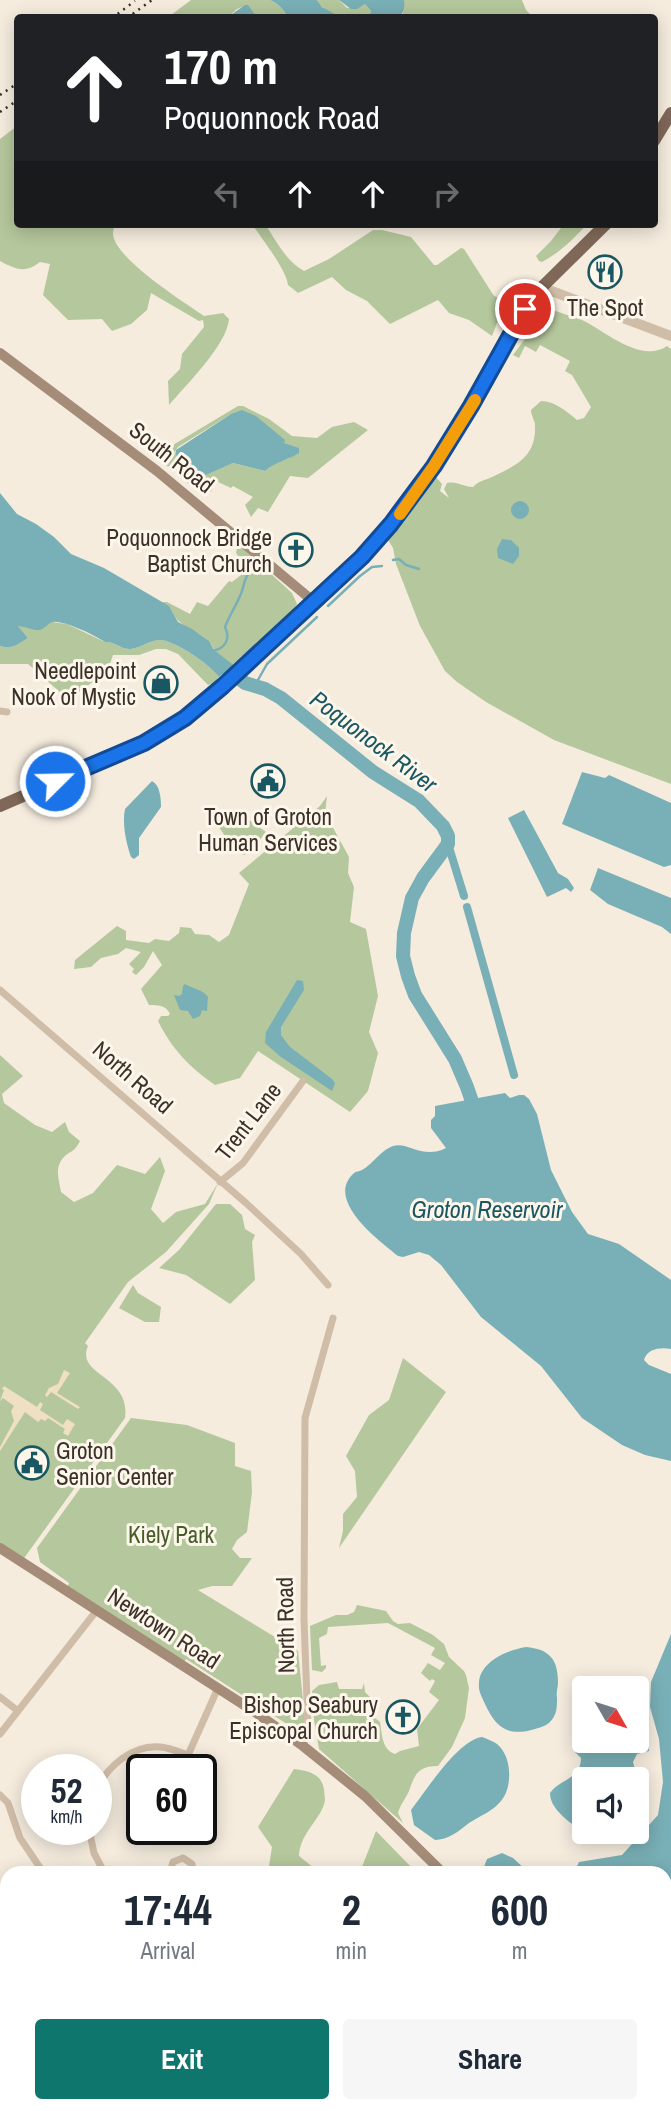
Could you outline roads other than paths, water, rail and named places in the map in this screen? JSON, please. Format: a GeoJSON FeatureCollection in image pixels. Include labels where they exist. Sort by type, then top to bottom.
{"type":"FeatureCollection","features":[{"type":"Feature","properties":{"kind":"main road"},"geometry":{"type":"LineString","coordinates":[[658,134],[671,113]]}},
{"type":"Feature","properties":{"kind":"main road"},"geometry":{"type":"LineString","coordinates":[[0,806],[154,738],[185,718],[375,544],[416,492],[462,422],[516,322],[541,287],[602,228]]}},
{"type":"Feature","properties":{"kind":"main road","name":"South Road"},"geometry":{"type":"LineString","coordinates":[[0,353],[166,479],[313,601]]}},
{"type":"Feature","properties":{"kind":"main road","name":"Newtown Road"},"geometry":{"type":"LineString","coordinates":[[0,1548],[303,1745]]}},
{"type":"Feature","properties":{"kind":"main road"},"geometry":{"type":"LineString","coordinates":[[303,1745],[365,1796],[436,1866]]}},
{"type":"Feature","properties":{"kind":"street"},"geometry":{"type":"LineString","coordinates":[[541,287],[671,336]]}},
{"type":"Feature","properties":{"kind":"street","name":"North Road"},"geometry":{"type":"LineString","coordinates":[[0,990],[281,1234],[328,1284]]}},
{"type":"Feature","properties":{"kind":"street","name":"Trent Lane"},"geometry":{"type":"LineString","coordinates":[[220,1182],[243,1163],[303,1081]]}},
{"type":"Feature","properties":{"kind":"street","name":"North Road"},"geometry":{"type":"LineString","coordinates":[[303,1745],[308,1728],[304,1619],[305,1418],[333,1318]]}},
{"type":"Feature","properties":{"kind":"street"},"geometry":{"type":"LineString","coordinates":[[0,1734],[97,1610]]}},
{"type":"Feature","properties":{"kind":"street"},"geometry":{"type":"LineString","coordinates":[[112,1767],[141,1749],[161,1747],[188,1755],[218,1688]]}},
{"type":"Feature","properties":{"kind":"street"},"geometry":{"type":"LineString","coordinates":[[0,1697],[18,1711]]}},
{"type":"Feature","properties":{"kind":"street"},"geometry":{"type":"LineString","coordinates":[[0,1796],[8,1803],[20,1838],[39,1866]]}},
{"type":"Feature","properties":{"kind":"street"},"geometry":{"type":"LineString","coordinates":[[92,1845],[101,1866]]}},
{"type":"Feature","properties":{"kind":"street"},"geometry":{"type":"LineString","coordinates":[[172,1866],[173,1862],[183,1858],[192,1866]]}},
{"type":"Feature","properties":{"kind":"water"},"geometry":{"type":"Polygon","coordinates":[[[270,0],[317,0],[322,7],[335,14],[286,14],[270,0]]]}},
{"type":"Feature","properties":{"kind":"water"},"geometry":{"type":"Polygon","coordinates":[[[339,0],[404,0],[402,14],[370,14],[371,11],[365,4],[351,9],[339,0]]]}},
{"type":"Feature","properties":{"kind":"water"},"geometry":{"type":"Polygon","coordinates":[[[248,5],[255,14],[232,14],[248,5]]]}},
{"type":"Feature","properties":{"kind":"water"},"geometry":{"type":"Polygon","coordinates":[[[242,410],[256,416],[285,440],[284,443],[299,448],[299,453],[265,471],[233,463],[199,478],[197,470],[176,455],[176,450],[231,414],[242,410]]]}},
{"type":"Feature","properties":{"kind":"water"},"geometry":{"type":"Polygon","coordinates":[[[0,493],[17,514],[54,537],[71,554],[104,568],[169,606],[178,622],[209,641],[219,659],[232,665],[219,677],[200,659],[172,643],[158,640],[128,649],[58,622],[39,630],[18,626],[28,638],[11,647],[0,646],[0,493]]]}},
{"type":"Feature","properties":{"kind":"water"},"geometry":{"type":"Polygon","coordinates":[[[520,501],[526,504],[529,510],[526,516],[520,519],[514,516],[511,510],[514,504],[520,501]]]}},
{"type":"Feature","properties":{"kind":"water"},"geometry":{"type":"Polygon","coordinates":[[[502,539],[511,540],[519,548],[519,556],[513,564],[498,558],[497,549],[502,539]]]}},
{"type":"Feature","properties":{"kind":"water"},"geometry":{"type":"Polygon","coordinates":[[[582,772],[605,778],[609,775],[671,803],[671,865],[664,867],[562,824],[582,772]]]}},
{"type":"Feature","properties":{"kind":"water"},"geometry":{"type":"Polygon","coordinates":[[[152,781],[158,789],[161,807],[139,838],[139,855],[134,859],[131,857],[125,833],[125,809],[152,781]]]}},
{"type":"Feature","properties":{"kind":"water"},"geometry":{"type":"Polygon","coordinates":[[[524,810],[558,873],[568,879],[574,888],[571,892],[566,888],[547,897],[508,818],[524,810]]]}},
{"type":"Feature","properties":{"kind":"water"},"geometry":{"type":"Polygon","coordinates":[[[598,868],[671,898],[671,934],[662,927],[608,904],[590,890],[598,868]]]}},
{"type":"Feature","properties":{"kind":"water"},"geometry":{"type":"Polygon","coordinates":[[[297,980],[303,981],[304,990],[281,1027],[281,1035],[290,1047],[332,1079],[335,1083],[332,1091],[265,1043],[266,1032],[297,980]]]}},
{"type":"Feature","properties":{"kind":"water"},"geometry":{"type":"Polygon","coordinates":[[[185,984],[208,997],[207,1011],[202,1010],[200,1016],[193,1019],[188,1011],[180,1010],[174,995],[182,994],[185,984]]]}},
{"type":"Feature","properties":{"kind":"water","name":"Groton Reservoir"},"geometry":{"type":"Polygon","coordinates":[[[505,1093],[510,1098],[524,1095],[529,1099],[537,1114],[551,1170],[572,1212],[588,1234],[619,1244],[671,1280],[671,1349],[654,1350],[648,1353],[644,1360],[649,1365],[671,1374],[671,1461],[645,1455],[622,1445],[582,1418],[541,1366],[481,1317],[441,1265],[429,1255],[419,1252],[398,1256],[368,1231],[350,1208],[346,1185],[353,1174],[389,1148],[399,1145],[430,1152],[446,1148],[431,1128],[435,1106],[505,1093]]]}},
{"type":"Feature","properties":{"kind":"water"},"geometry":{"type":"Polygon","coordinates":[[[671,1634],[671,1866],[577,1866],[579,1862],[622,1855],[632,1844],[649,1844],[649,1825],[658,1815],[663,1782],[659,1739],[650,1707],[651,1682],[671,1634]]]}},
{"type":"Feature","properties":{"kind":"water"},"geometry":{"type":"Polygon","coordinates":[[[526,1647],[541,1650],[554,1661],[558,1682],[556,1711],[552,1719],[543,1726],[526,1731],[510,1731],[499,1725],[489,1712],[479,1683],[484,1669],[496,1658],[526,1647]]]}},
{"type":"Feature","properties":{"kind":"water"},"geometry":{"type":"Polygon","coordinates":[[[482,1737],[497,1744],[506,1756],[509,1780],[505,1795],[494,1808],[457,1832],[435,1840],[414,1825],[411,1810],[453,1756],[473,1740],[482,1737]]]}},
{"type":"Feature","properties":{"kind":"water"},"geometry":{"type":"Polygon","coordinates":[[[577,1754],[637,1754],[633,1762],[634,1767],[579,1767],[581,1758],[577,1754]]]}},
{"type":"Feature","properties":{"kind":"water"},"geometry":{"type":"Polygon","coordinates":[[[572,1776],[572,1824],[554,1806],[550,1793],[572,1776]]]}},
{"type":"Feature","properties":{"kind":"water"},"geometry":{"type":"Polygon","coordinates":[[[502,1853],[522,1866],[484,1866],[487,1859],[502,1853]]]}},
{"type":"Feature","properties":{"kind":"waterway"},"geometry":{"type":"LineString","coordinates":[[393,560],[399,559],[406,565],[419,569]]}},
{"type":"Feature","properties":{"kind":"waterway"},"geometry":{"type":"LineString","coordinates":[[328,606],[372,567],[382,566]]}},
{"type":"Feature","properties":{"kind":"waterway"},"geometry":{"type":"LineString","coordinates":[[212,651],[226,643],[225,627],[248,574]]}},
{"type":"Feature","properties":{"kind":"waterway"},"geometry":{"type":"LineString","coordinates":[[254,687],[267,664],[317,617]]}},
{"type":"Feature","properties":{"kind":"waterway","name":"Poquonock River"},"geometry":{"type":"LineString","coordinates":[[213,658],[245,683],[265,689],[281,698],[373,772],[419,801],[443,826],[448,836],[448,844],[412,898],[404,933],[403,956],[415,995],[455,1059],[477,1116]]}},
{"type":"Feature","properties":{"kind":"waterway"},"geometry":{"type":"LineString","coordinates":[[448,844],[464,896]]}},
{"type":"Feature","properties":{"kind":"waterway"},"geometry":{"type":"LineString","coordinates":[[467,907],[514,1075]]}},
{"type":"Feature","properties":{"kind":"railway"},"geometry":{"type":"LineString","coordinates":[[133,14],[152,0]]}},
{"type":"Feature","properties":{"kind":"railway"},"geometry":{"type":"LineString","coordinates":[[117,14],[135,1]]}},
{"type":"Feature","properties":{"kind":"railway"},"geometry":{"type":"LineString","coordinates":[[0,95],[14,86]]}},
{"type":"Feature","properties":{"kind":"railway"},"geometry":{"type":"LineString","coordinates":[[0,112],[14,103]]}},
{"type":"Feature","properties":{"kind":"place","name":"The Spot"},"geometry":{"type":"Point","coordinates":[605,272]}},
{"type":"Feature","properties":{"kind":"place","name":"Poquonnock Bridge Baptist Church"},"geometry":{"type":"Point","coordinates":[296,550]}},
{"type":"Feature","properties":{"kind":"place","name":"Needlepoint Nook of Mystic"},"geometry":{"type":"Point","coordinates":[161,683]}},
{"type":"Feature","properties":{"kind":"place","name":"Town of Groton Human Services"},"geometry":{"type":"Point","coordinates":[268,781]}},
{"type":"Feature","properties":{"kind":"place","name":"Groton Senior Center"},"geometry":{"type":"Point","coordinates":[32,1463]}},
{"type":"Feature","properties":{"kind":"place","name":"Bishop Seabury Episcopal Church"},"geometry":{"type":"Point","coordinates":[403,1717]}},
{"type":"Feature","properties":{"kind":"park label","name":"Kiely Park"},"geometry":{"type":"Point","coordinates":[171,1534]}}]}
